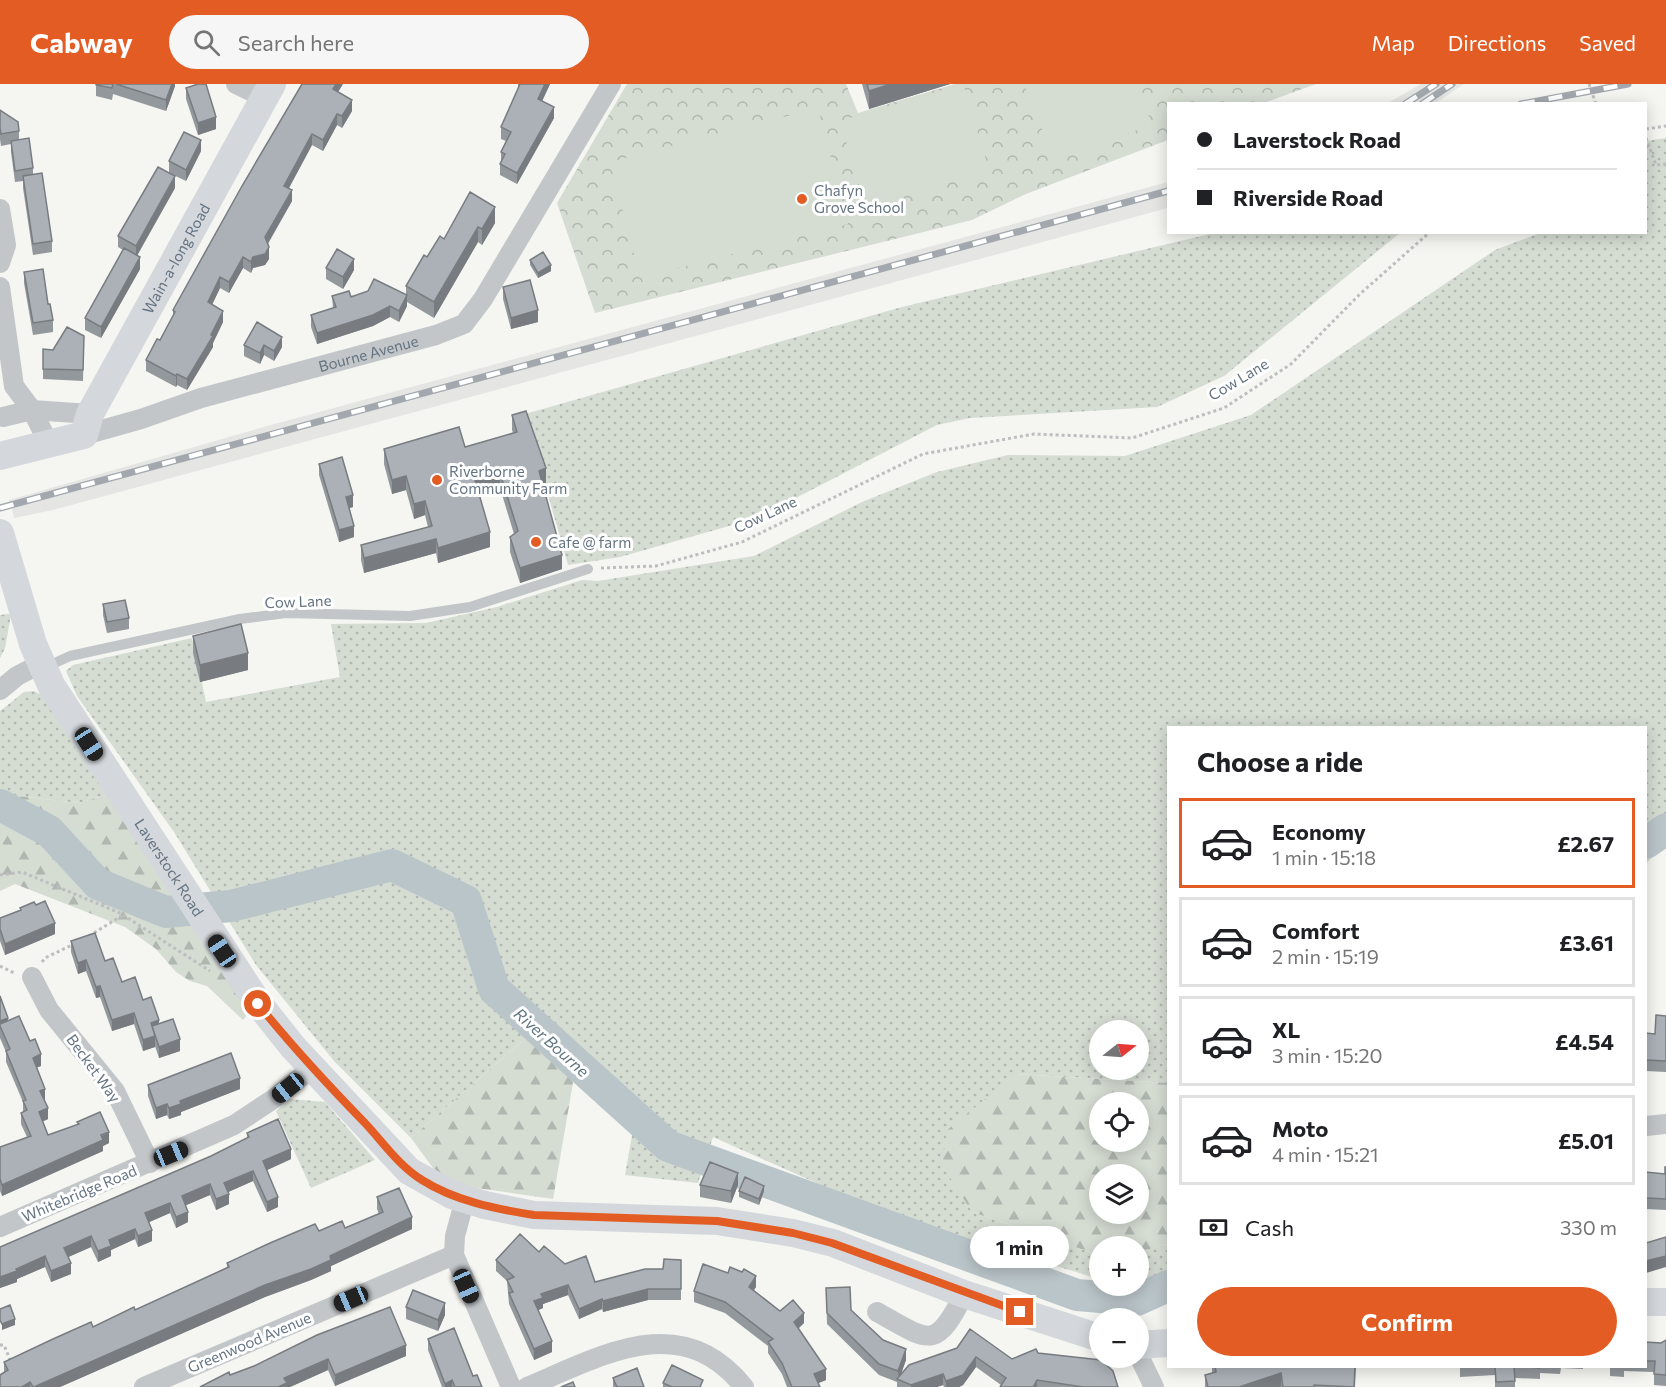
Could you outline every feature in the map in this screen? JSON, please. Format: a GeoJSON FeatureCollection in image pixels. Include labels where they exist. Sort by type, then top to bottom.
{"type":"FeatureCollection","features":[{"type":"Feature","properties":{"kind":"street"},"geometry":{"type":"LineString","coordinates":[[236,84],[268,91]]}},
{"type":"Feature","properties":{"kind":"street","name":"Bourne Avenue"},"geometry":{"type":"LineString","coordinates":[[0,456],[49,444],[87,424],[141,419],[201,398],[436,336],[464,324],[483,300],[611,84]]}},
{"type":"Feature","properties":{"kind":"street","name":"Wain-a-long Road"},"geometry":{"type":"LineString","coordinates":[[87,424],[268,91]]}},
{"type":"Feature","properties":{"kind":"street"},"geometry":{"type":"LineString","coordinates":[[0,209],[6,245],[0,263]]}},
{"type":"Feature","properties":{"kind":"street"},"geometry":{"type":"LineString","coordinates":[[0,287],[15,386],[32,410],[49,444]]}},
{"type":"Feature","properties":{"kind":"street"},"geometry":{"type":"LineString","coordinates":[[2,420],[15,386]]}},
{"type":"Feature","properties":{"kind":"street"},"geometry":{"type":"LineString","coordinates":[[2,420],[32,410],[87,424]]}},
{"type":"Feature","properties":{"kind":"street","name":"Laverstock Road"},"geometry":{"type":"LineString","coordinates":[[0,533],[42,666],[60,700],[242,981],[312,1068],[409,1171],[438,1189],[465,1199],[534,1215],[717,1221],[793,1233],[832,1243],[964,1294],[1089,1334]]}},
{"type":"Feature","properties":{"kind":"street"},"geometry":{"type":"LineString","coordinates":[[0,690],[17,676],[42,666]]}},
{"type":"Feature","properties":{"kind":"street","name":"Becket Way"},"geometry":{"type":"LineString","coordinates":[[32,978],[49,1010],[115,1091],[150,1163]]}},
{"type":"Feature","properties":{"kind":"street","name":"Whitebridge Road"},"geometry":{"type":"LineString","coordinates":[[0,1227],[234,1125],[275,1098],[312,1068]]}},
{"type":"Feature","properties":{"kind":"street"},"geometry":{"type":"LineString","coordinates":[[1647,1126],[1666,1124]]}},
{"type":"Feature","properties":{"kind":"street"},"geometry":{"type":"LineString","coordinates":[[465,1199],[455,1236],[454,1255],[511,1387]]}},
{"type":"Feature","properties":{"kind":"street","name":"Greenwood Avenue"},"geometry":{"type":"LineString","coordinates":[[144,1387],[454,1255]]}},
{"type":"Feature","properties":{"kind":"street"},"geometry":{"type":"LineString","coordinates":[[877,1312],[920,1336],[929,1337],[946,1327],[964,1294]]}},
{"type":"Feature","properties":{"kind":"street"},"geometry":{"type":"LineString","coordinates":[[1647,1302],[1666,1302]]}},
{"type":"Feature","properties":{"kind":"street"},"geometry":{"type":"LineString","coordinates":[[527,1387],[616,1351],[656,1343],[675,1344],[708,1353],[734,1374],[744,1387]]}},
{"type":"Feature","properties":{"kind":"street"},"geometry":{"type":"LineString","coordinates":[[1149,1344],[1167,1343]]}},
{"type":"Feature","properties":{"kind":"street"},"geometry":{"type":"LineString","coordinates":[[1145,1368],[1154,1387]]}},
{"type":"Feature","properties":{"kind":"lane","name":"Cow Lane"},"geometry":{"type":"LineString","coordinates":[[42,666],[70,656],[240,619],[286,613],[410,616],[470,607],[588,569]]}},
{"type":"Feature","properties":{"kind":"path"},"geometry":{"type":"LineString","coordinates":[[1589,84],[1595,102]]}},
{"type":"Feature","properties":{"kind":"path"},"geometry":{"type":"LineString","coordinates":[[1647,129],[1666,126]]}},
{"type":"Feature","properties":{"kind":"path"},"geometry":{"type":"LineString","coordinates":[[1647,141],[1656,165],[1666,164]]}},
{"type":"Feature","properties":{"kind":"path","name":"Cow Lane"},"geometry":{"type":"LineString","coordinates":[[588,569],[656,566],[742,542],[923,454],[1034,434],[1132,438],[1224,408],[1291,364],[1360,294],[1428,234]]}},
{"type":"Feature","properties":{"kind":"path"},"geometry":{"type":"LineString","coordinates":[[0,875],[22,872],[123,915],[225,981],[242,981]]}},
{"type":"Feature","properties":{"kind":"path"},"geometry":{"type":"LineString","coordinates":[[87,938],[123,915]]}},
{"type":"Feature","properties":{"kind":"path"},"geometry":{"type":"LineString","coordinates":[[0,966],[13,973],[32,978],[45,958],[76,943]]}},
{"type":"Feature","properties":{"kind":"path"},"geometry":{"type":"LineString","coordinates":[[0,1345],[4,1345],[13,1366]]}},
{"type":"Feature","properties":{"kind":"shaded area"},"geometry":{"type":"Polygon","coordinates":[[[1421,84],[1464,84],[1437,102],[1390,102],[1421,84]]]}},
{"type":"Feature","properties":{"kind":"shaded area"},"geometry":{"type":"Polygon","coordinates":[[[1167,182],[1167,208],[53,510],[14,518],[9,500],[271,425],[1167,182]]]}},
{"type":"Feature","properties":{"kind":"green space","name":"Chafyn Grove School"},"geometry":{"type":"Polygon","coordinates":[[[627,84],[846,84],[858,113],[955,84],[1316,84],[1267,102],[1167,102],[1167,140],[1026,194],[972,220],[595,313],[557,203],[627,84]]]}},
{"type":"Feature","properties":{"kind":"green space"},"geometry":{"type":"Polygon","coordinates":[[[963,84],[989,170],[866,207],[840,121],[963,84]]]}},
{"type":"Feature","properties":{"kind":"green space"},"geometry":{"type":"Polygon","coordinates":[[[1024,84],[1136,84],[1152,124],[1055,162],[1024,84]]]}},
{"type":"Feature","properties":{"kind":"green space"},"geometry":{"type":"Polygon","coordinates":[[[818,108],[848,224],[640,278],[610,162],[818,108]]]}},
{"type":"Feature","properties":{"kind":"green space"},"geometry":{"type":"Polygon","coordinates":[[[1666,138],[1666,841],[1647,863],[1647,726],[1167,726],[1167,1083],[1117,1080],[1149,1080],[1149,1020],[1089,1020],[1089,1078],[1016,1074],[972,1212],[1089,1252],[1089,1276],[886,1214],[713,1137],[698,1183],[625,1175],[633,1130],[528,1036],[411,1138],[334,1061],[256,965],[174,832],[77,696],[66,671],[73,665],[192,638],[206,702],[340,677],[331,624],[426,623],[497,607],[582,580],[598,581],[754,556],[862,502],[937,472],[1008,455],[1125,456],[1251,415],[1495,250],[1537,234],[1647,234],[1647,141],[1666,138]]]}},
{"type":"Feature","properties":{"kind":"green space"},"geometry":{"type":"Polygon","coordinates":[[[1210,234],[1399,234],[1224,376],[1157,407],[970,418],[937,425],[757,518],[620,557],[568,565],[525,414],[902,307],[1210,234]]]}},
{"type":"Feature","properties":{"kind":"green space"},"geometry":{"type":"Polygon","coordinates":[[[0,615],[11,615],[5,648],[0,658],[0,615]]]}},
{"type":"Feature","properties":{"kind":"green space"},"geometry":{"type":"Polygon","coordinates":[[[34,691],[45,697],[109,794],[79,803],[0,794],[0,711],[24,692],[34,691]]]}},
{"type":"Feature","properties":{"kind":"green space"},"geometry":{"type":"Polygon","coordinates":[[[0,794],[79,803],[109,794],[251,1010],[243,1020],[207,986],[190,981],[176,972],[156,949],[125,927],[15,884],[0,891],[0,794]]]}},
{"type":"Feature","properties":{"kind":"green space"},"geometry":{"type":"Polygon","coordinates":[[[528,1036],[574,1077],[553,1199],[456,1185],[433,1168],[411,1138],[528,1036]]]}},
{"type":"Feature","properties":{"kind":"green space"},"geometry":{"type":"Polygon","coordinates":[[[1016,1074],[1167,1083],[1167,1244],[1149,1249],[1149,1236],[1089,1236],[1089,1252],[972,1212],[942,1165],[947,1130],[1016,1074]]]}},
{"type":"Feature","properties":{"kind":"green space"},"geometry":{"type":"Polygon","coordinates":[[[290,1099],[325,1102],[375,1160],[311,1188],[276,1111],[290,1099]]]}},
{"type":"Feature","properties":{"kind":"green space"},"geometry":{"type":"Polygon","coordinates":[[[1167,1244],[1167,1276],[1149,1281],[1149,1249],[1167,1244]]]}},
{"type":"Feature","properties":{"kind":"building"},"geometry":{"type":"Polygon","coordinates":[[[96,84],[113,84],[112,88],[96,84]]]}},
{"type":"Feature","properties":{"kind":"building"},"geometry":{"type":"Polygon","coordinates":[[[116,84],[172,84],[166,100],[116,84]]]}},
{"type":"Feature","properties":{"kind":"building"},"geometry":{"type":"Polygon","coordinates":[[[206,84],[216,117],[198,123],[186,88],[206,84]]]}},
{"type":"Feature","properties":{"kind":"building"},"geometry":{"type":"Polygon","coordinates":[[[302,84],[336,84],[333,89],[352,100],[342,116],[337,114],[323,140],[312,134],[284,186],[292,190],[265,237],[269,247],[265,254],[253,257],[251,262],[243,257],[229,282],[220,277],[208,302],[223,311],[211,335],[213,336],[187,379],[177,374],[176,376],[146,360],[157,339],[160,340],[175,312],[173,310],[302,84]]]}},
{"type":"Feature","properties":{"kind":"building"},"geometry":{"type":"Polygon","coordinates":[[[520,84],[545,84],[538,99],[554,107],[517,173],[500,164],[505,154],[501,152],[511,132],[501,127],[520,84]]]}},
{"type":"Feature","properties":{"kind":"building"},"geometry":{"type":"Polygon","coordinates":[[[867,84],[891,84],[869,91],[867,84]]]}},
{"type":"Feature","properties":{"kind":"building"},"geometry":{"type":"Polygon","coordinates":[[[0,110],[18,122],[19,131],[1,134],[0,110]]]}},
{"type":"Feature","properties":{"kind":"building"},"geometry":{"type":"Polygon","coordinates":[[[184,132],[201,140],[186,170],[169,161],[184,132]]]}},
{"type":"Feature","properties":{"kind":"building"},"geometry":{"type":"Polygon","coordinates":[[[29,138],[33,168],[15,171],[11,141],[29,138]]]}},
{"type":"Feature","properties":{"kind":"building"},"geometry":{"type":"Polygon","coordinates":[[[158,167],[175,176],[136,246],[118,236],[158,167]]]}},
{"type":"Feature","properties":{"kind":"building"},"geometry":{"type":"Polygon","coordinates":[[[42,173],[52,241],[33,244],[23,176],[42,173]]]}},
{"type":"Feature","properties":{"kind":"building"},"geometry":{"type":"Polygon","coordinates":[[[470,192],[495,207],[482,229],[478,227],[434,302],[406,286],[424,255],[427,257],[440,236],[444,239],[470,192]]]}},
{"type":"Feature","properties":{"kind":"building"},"geometry":{"type":"Polygon","coordinates":[[[124,248],[140,257],[101,327],[85,318],[124,248]]]}},
{"type":"Feature","properties":{"kind":"building"},"geometry":{"type":"Polygon","coordinates":[[[337,249],[354,259],[343,277],[326,268],[337,249]]]}},
{"type":"Feature","properties":{"kind":"building"},"geometry":{"type":"Polygon","coordinates":[[[543,252],[551,265],[538,273],[530,260],[543,252]]]}},
{"type":"Feature","properties":{"kind":"building"},"geometry":{"type":"Polygon","coordinates":[[[43,269],[48,304],[50,304],[53,320],[33,323],[24,272],[43,269]]]}},
{"type":"Feature","properties":{"kind":"building"},"geometry":{"type":"Polygon","coordinates":[[[374,279],[407,295],[399,311],[390,306],[373,315],[317,333],[311,315],[336,307],[332,296],[349,291],[351,297],[368,291],[374,279]]]}},
{"type":"Feature","properties":{"kind":"building"},"geometry":{"type":"Polygon","coordinates":[[[530,280],[538,310],[511,318],[503,287],[530,280]]]}},
{"type":"Feature","properties":{"kind":"building"},"geometry":{"type":"Polygon","coordinates":[[[257,322],[282,337],[274,351],[264,345],[260,353],[244,345],[257,322]]]}},
{"type":"Feature","properties":{"kind":"building"},"geometry":{"type":"Polygon","coordinates":[[[67,327],[84,336],[83,370],[43,369],[43,349],[53,350],[67,327]]]}},
{"type":"Feature","properties":{"kind":"building"},"geometry":{"type":"Polygon","coordinates":[[[526,411],[546,468],[539,471],[562,555],[520,568],[510,537],[518,531],[500,473],[475,480],[490,532],[438,548],[436,539],[364,558],[361,545],[432,526],[425,501],[414,504],[406,476],[392,480],[384,449],[459,427],[465,447],[517,432],[512,415],[526,411]]]}},
{"type":"Feature","properties":{"kind":"building"},"geometry":{"type":"Polygon","coordinates":[[[342,457],[353,495],[346,497],[354,526],[339,530],[319,464],[342,457]]]}},
{"type":"Feature","properties":{"kind":"building"},"geometry":{"type":"Polygon","coordinates":[[[125,600],[129,618],[107,622],[103,604],[125,600]]]}},
{"type":"Feature","properties":{"kind":"building"},"geometry":{"type":"Polygon","coordinates":[[[241,624],[248,653],[200,665],[193,636],[241,624]]]}},
{"type":"Feature","properties":{"kind":"building"},"geometry":{"type":"Polygon","coordinates":[[[45,901],[55,923],[5,944],[0,929],[0,918],[34,902],[36,905],[45,901]]]}},
{"type":"Feature","properties":{"kind":"building"},"geometry":{"type":"Polygon","coordinates":[[[95,933],[105,961],[113,958],[122,982],[135,977],[143,1000],[151,997],[159,1020],[151,1023],[155,1036],[143,1040],[134,1013],[112,1020],[100,986],[96,987],[86,960],[78,963],[71,941],[95,933]]]}},
{"type":"Feature","properties":{"kind":"building"},"geometry":{"type":"Polygon","coordinates":[[[0,996],[8,1018],[0,1021],[0,996]]]}},
{"type":"Feature","properties":{"kind":"building"},"geometry":{"type":"Polygon","coordinates":[[[1656,1015],[1666,1016],[1666,1061],[1647,1060],[1647,1033],[1655,1034],[1656,1015]]]}},
{"type":"Feature","properties":{"kind":"building"},"geometry":{"type":"Polygon","coordinates":[[[19,1016],[30,1041],[35,1039],[41,1054],[33,1058],[45,1089],[40,1091],[48,1108],[39,1112],[48,1135],[79,1124],[77,1122],[100,1112],[109,1132],[101,1135],[103,1140],[2,1185],[0,1147],[31,1136],[21,1113],[27,1110],[23,1101],[26,1100],[6,1051],[10,1049],[0,1026],[19,1016]]]}},
{"type":"Feature","properties":{"kind":"building"},"geometry":{"type":"Polygon","coordinates":[[[173,1019],[180,1039],[159,1047],[152,1026],[173,1019]]]}},
{"type":"Feature","properties":{"kind":"building"},"geometry":{"type":"Polygon","coordinates":[[[231,1053],[240,1078],[180,1101],[181,1104],[169,1108],[167,1104],[156,1108],[148,1085],[231,1053]]]}},
{"type":"Feature","properties":{"kind":"building"},"geometry":{"type":"Polygon","coordinates":[[[278,1119],[291,1149],[263,1161],[278,1197],[267,1202],[253,1171],[224,1183],[229,1194],[216,1199],[210,1184],[182,1196],[188,1212],[176,1217],[170,1203],[145,1213],[152,1230],[138,1236],[135,1229],[109,1240],[111,1246],[98,1251],[91,1236],[64,1248],[71,1263],[51,1271],[45,1256],[0,1277],[0,1247],[211,1156],[249,1137],[247,1133],[278,1119]]]}},
{"type":"Feature","properties":{"kind":"building"},"geometry":{"type":"Polygon","coordinates":[[[710,1162],[738,1173],[731,1191],[700,1185],[710,1162]]]}},
{"type":"Feature","properties":{"kind":"building"},"geometry":{"type":"Polygon","coordinates":[[[1666,1167],[1666,1199],[1647,1198],[1647,1172],[1665,1174],[1666,1167]]]}},
{"type":"Feature","properties":{"kind":"building"},"geometry":{"type":"Polygon","coordinates":[[[745,1177],[764,1186],[759,1199],[739,1191],[745,1177]]]}},
{"type":"Feature","properties":{"kind":"building"},"geometry":{"type":"Polygon","coordinates":[[[399,1188],[412,1217],[330,1256],[331,1260],[265,1285],[34,1387],[30,1382],[22,1387],[0,1387],[0,1375],[8,1370],[4,1362],[91,1322],[93,1327],[134,1307],[135,1310],[229,1267],[227,1263],[315,1224],[319,1231],[342,1221],[345,1228],[383,1212],[377,1197],[399,1188]]]}},
{"type":"Feature","properties":{"kind":"building"},"geometry":{"type":"Polygon","coordinates":[[[520,1234],[539,1252],[544,1246],[565,1264],[586,1256],[595,1282],[645,1269],[663,1269],[664,1259],[681,1260],[681,1289],[648,1289],[603,1301],[602,1299],[579,1309],[568,1285],[541,1294],[543,1298],[534,1301],[552,1341],[534,1349],[509,1293],[513,1292],[507,1280],[514,1277],[496,1260],[520,1234]]]}},
{"type":"Feature","properties":{"kind":"building"},"geometry":{"type":"Polygon","coordinates":[[[1666,1237],[1666,1256],[1647,1261],[1647,1243],[1666,1237]]]}},
{"type":"Feature","properties":{"kind":"building"},"geometry":{"type":"Polygon","coordinates":[[[703,1264],[728,1273],[730,1267],[742,1272],[744,1269],[756,1276],[749,1287],[780,1311],[793,1300],[804,1313],[794,1322],[826,1369],[814,1374],[820,1387],[792,1387],[782,1363],[768,1342],[773,1339],[725,1302],[694,1291],[703,1264]]]}},
{"type":"Feature","properties":{"kind":"building"},"geometry":{"type":"Polygon","coordinates":[[[850,1287],[851,1310],[883,1340],[906,1349],[898,1371],[879,1364],[827,1313],[826,1288],[850,1287]]]}},
{"type":"Feature","properties":{"kind":"building"},"geometry":{"type":"Polygon","coordinates":[[[413,1290],[445,1303],[438,1320],[406,1307],[413,1290]]]}},
{"type":"Feature","properties":{"kind":"building"},"geometry":{"type":"Polygon","coordinates":[[[10,1305],[15,1319],[2,1324],[0,1309],[10,1305]]]}},
{"type":"Feature","properties":{"kind":"building"},"geometry":{"type":"Polygon","coordinates":[[[390,1307],[406,1345],[335,1375],[328,1359],[284,1378],[287,1383],[278,1387],[200,1387],[229,1372],[230,1375],[254,1366],[317,1335],[390,1307]]]}},
{"type":"Feature","properties":{"kind":"building"},"geometry":{"type":"Polygon","coordinates":[[[454,1328],[473,1376],[477,1375],[482,1387],[455,1387],[452,1380],[445,1384],[428,1339],[454,1328]]]}},
{"type":"Feature","properties":{"kind":"building"},"geometry":{"type":"Polygon","coordinates":[[[970,1329],[1012,1359],[1036,1349],[1038,1353],[1089,1359],[1089,1368],[1110,1368],[1113,1371],[1118,1387],[1083,1387],[1037,1380],[1033,1387],[1000,1387],[1006,1378],[976,1357],[963,1375],[946,1381],[943,1374],[911,1385],[897,1379],[909,1365],[957,1348],[970,1329]]]}},
{"type":"Feature","properties":{"kind":"building"},"geometry":{"type":"Polygon","coordinates":[[[1666,1340],[1666,1375],[1654,1374],[1655,1361],[1647,1361],[1647,1342],[1661,1343],[1666,1340]]]}},
{"type":"Feature","properties":{"kind":"building"},"geometry":{"type":"Polygon","coordinates":[[[672,1365],[703,1380],[700,1387],[672,1387],[663,1383],[672,1365]]]}},
{"type":"Feature","properties":{"kind":"building"},"geometry":{"type":"Polygon","coordinates":[[[637,1368],[644,1387],[617,1387],[613,1378],[637,1368]]]}},
{"type":"Feature","properties":{"kind":"building"},"geometry":{"type":"Polygon","coordinates":[[[1215,1368],[1355,1368],[1354,1387],[1314,1385],[1314,1387],[1283,1387],[1281,1373],[1239,1387],[1208,1387],[1205,1375],[1216,1372],[1215,1368]]]}},
{"type":"Feature","properties":{"kind":"building"},"geometry":{"type":"Polygon","coordinates":[[[1495,1368],[1514,1368],[1515,1381],[1496,1382],[1495,1368]]]}},
{"type":"Feature","properties":{"kind":"building"},"geometry":{"type":"Polygon","coordinates":[[[573,1382],[575,1387],[561,1387],[573,1382]]]}},
{"type":"Feature","properties":{"kind":"waterway","name":"River Bourne"},"geometry":{"type":"LineString","coordinates":[[0,805],[49,831],[98,884],[166,912],[231,906],[392,865],[466,901],[494,989],[668,1146],[1077,1295],[1137,1300],[1167,1286]]}},
{"type":"Feature","properties":{"kind":"waterway","name":"River Bourne"},"geometry":{"type":"LineString","coordinates":[[1647,842],[1666,829]]}},
{"type":"Feature","properties":{"kind":"railway"},"geometry":{"type":"LineString","coordinates":[[1408,102],[1436,84]]}},
{"type":"Feature","properties":{"kind":"railway"},"geometry":{"type":"LineString","coordinates":[[1425,102],[1452,84]]}},
{"type":"Feature","properties":{"kind":"railway"},"geometry":{"type":"LineString","coordinates":[[1532,102],[1628,84]]}},
{"type":"Feature","properties":{"kind":"railway"},"geometry":{"type":"LineString","coordinates":[[0,508],[1167,191]]}},
{"type":"Feature","properties":{"kind":"place","name":"Chafyn Grove School"},"geometry":{"type":"Point","coordinates":[802,199]}},
{"type":"Feature","properties":{"kind":"place","name":"Riverborne Community Farm"},"geometry":{"type":"Point","coordinates":[437,480]}},
{"type":"Feature","properties":{"kind":"place","name":"Cafe @ farm"},"geometry":{"type":"Point","coordinates":[536,542]}},
{"type":"Feature","properties":{"kind":"route"},"geometry":{"type":"LineString","coordinates":[[258,1004],[293,1047],[395,1158],[423,1181],[452,1195],[508,1211],[534,1215],[717,1221],[793,1233],[832,1243],[964,1294],[1020,1312]]}}]}
